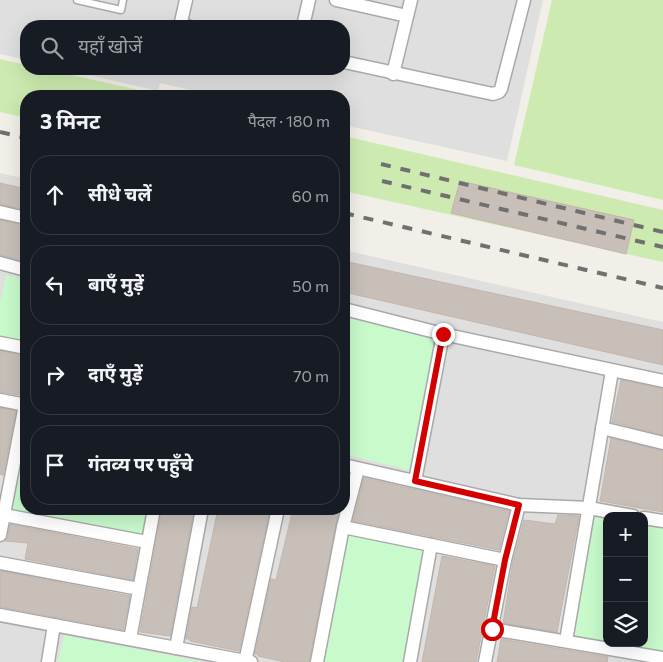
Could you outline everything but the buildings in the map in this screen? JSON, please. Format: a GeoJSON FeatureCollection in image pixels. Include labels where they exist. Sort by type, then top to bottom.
{"type":"FeatureCollection","features":[{"type":"Feature","properties":{"kind":"street"},"geometry":{"type":"LineString","coordinates":[[181,20],[186,0]]}},
{"type":"Feature","properties":{"kind":"street"},"geometry":{"type":"LineString","coordinates":[[304,20],[309,0]]}},
{"type":"Feature","properties":{"kind":"street"},"geometry":{"type":"LineString","coordinates":[[336,0],[407,16]]}},
{"type":"Feature","properties":{"kind":"street"},"geometry":{"type":"LineString","coordinates":[[393,74],[411,0]]}},
{"type":"Feature","properties":{"kind":"street"},"geometry":{"type":"LineString","coordinates":[[350,63],[393,74],[497,94],[501,89],[524,0]]}},
{"type":"Feature","properties":{"kind":"street"},"geometry":{"type":"LineString","coordinates":[[0,212],[20,217]]}},
{"type":"Feature","properties":{"kind":"street"},"geometry":{"type":"LineString","coordinates":[[0,265],[20,269]]}},
{"type":"Feature","properties":{"kind":"street"},"geometry":{"type":"LineString","coordinates":[[350,311],[443,334],[612,372],[663,381]]}},
{"type":"Feature","properties":{"kind":"street"},"geometry":{"type":"LineString","coordinates":[[415,481],[443,334]]}},
{"type":"Feature","properties":{"kind":"street"},"geometry":{"type":"LineString","coordinates":[[0,343],[20,347]]}},
{"type":"Feature","properties":{"kind":"street"},"geometry":{"type":"LineString","coordinates":[[566,641],[612,372]]}},
{"type":"Feature","properties":{"kind":"street"},"geometry":{"type":"LineString","coordinates":[[0,400],[20,404]]}},
{"type":"Feature","properties":{"kind":"street"},"geometry":{"type":"LineString","coordinates":[[602,428],[663,443]]}},
{"type":"Feature","properties":{"kind":"street"},"geometry":{"type":"LineString","coordinates":[[0,535],[20,455]]}},
{"type":"Feature","properties":{"kind":"street"},"geometry":{"type":"LineString","coordinates":[[350,467],[519,505],[589,508],[611,512]]}},
{"type":"Feature","properties":{"kind":"street"},"geometry":{"type":"LineString","coordinates":[[350,500],[358,469]]}},
{"type":"Feature","properties":{"kind":"street"},"geometry":{"type":"LineString","coordinates":[[485,662],[505,560],[519,505]]}},
{"type":"Feature","properties":{"kind":"street"},"geometry":{"type":"LineString","coordinates":[[4,515],[148,542]]}},
{"type":"Feature","properties":{"kind":"street"},"geometry":{"type":"LineString","coordinates":[[130,639],[153,515]]}},
{"type":"Feature","properties":{"kind":"street"},"geometry":{"type":"LineString","coordinates":[[176,648],[201,515]]}},
{"type":"Feature","properties":{"kind":"street"},"geometry":{"type":"LineString","coordinates":[[0,615],[247,662],[277,515]]}},
{"type":"Feature","properties":{"kind":"street"},"geometry":{"type":"LineString","coordinates":[[317,662],[346,515]]}},
{"type":"Feature","properties":{"kind":"street"},"geometry":{"type":"LineString","coordinates":[[648,519],[663,521]]}},
{"type":"Feature","properties":{"kind":"street"},"geometry":{"type":"LineString","coordinates":[[343,527],[505,560]]}},
{"type":"Feature","properties":{"kind":"street"},"geometry":{"type":"LineString","coordinates":[[410,662],[431,545]]}},
{"type":"Feature","properties":{"kind":"street"},"geometry":{"type":"LineString","coordinates":[[0,563],[139,589]]}},
{"type":"Feature","properties":{"kind":"street"},"geometry":{"type":"LineString","coordinates":[[48,662],[54,625]]}},
{"type":"Feature","properties":{"kind":"street"},"geometry":{"type":"LineString","coordinates":[[492,629],[663,658]]}},
{"type":"Feature","properties":{"kind":"lane"},"geometry":{"type":"LineString","coordinates":[[77,0],[121,10],[123,0]]}},
{"type":"Feature","properties":{"kind":"shaded area"},"geometry":{"type":"Polygon","coordinates":[[[0,0],[543,0],[507,161],[350,126],[350,90],[191,90],[160,83],[158,90],[154,90],[89,75],[350,75],[350,20],[20,20],[20,59],[0,54],[0,0]]]}},
{"type":"Feature","properties":{"kind":"shaded area"},"geometry":{"type":"Polygon","coordinates":[[[0,173],[20,178],[20,515],[350,515],[350,251],[663,322],[663,662],[0,662],[0,173]]]}},
{"type":"Feature","properties":{"kind":"green space"},"geometry":{"type":"Polygon","coordinates":[[[552,0],[663,0],[663,200],[514,165],[552,0]]]}},
{"type":"Feature","properties":{"kind":"green space"},"geometry":{"type":"Polygon","coordinates":[[[0,59],[20,64],[20,75],[71,75],[139,90],[20,90],[20,117],[0,112],[0,59]]]}},
{"type":"Feature","properties":{"kind":"green space"},"geometry":{"type":"Polygon","coordinates":[[[350,137],[663,210],[663,262],[350,192],[350,137]]]}},
{"type":"Feature","properties":{"kind":"green space"},"geometry":{"type":"Polygon","coordinates":[[[6,275],[20,278],[20,340],[0,335],[0,304],[6,275]]]}},
{"type":"Feature","properties":{"kind":"green space"},"geometry":{"type":"Polygon","coordinates":[[[350,317],[435,338],[409,470],[350,455],[350,317]]]}},
{"type":"Feature","properties":{"kind":"green space"},"geometry":{"type":"Polygon","coordinates":[[[19,453],[20,514],[9,512],[19,453]]]}},
{"type":"Feature","properties":{"kind":"green space"},"geometry":{"type":"Polygon","coordinates":[[[594,513],[603,515],[603,643],[569,637],[594,513]]]}},
{"type":"Feature","properties":{"kind":"green space"},"geometry":{"type":"Polygon","coordinates":[[[24,515],[150,515],[146,539],[24,515]]]}},
{"type":"Feature","properties":{"kind":"green space"},"geometry":{"type":"Polygon","coordinates":[[[648,524],[663,526],[663,654],[624,647],[648,647],[648,524]]]}},
{"type":"Feature","properties":{"kind":"green space"},"geometry":{"type":"Polygon","coordinates":[[[348,533],[427,549],[405,662],[322,662],[348,533]]]}},
{"type":"Feature","properties":{"kind":"green space"},"geometry":{"type":"Polygon","coordinates":[[[64,635],[204,662],[58,662],[64,635]]]}},
{"type":"Feature","properties":{"kind":"railway"},"geometry":{"type":"LineString","coordinates":[[0,132],[20,137]]}},
{"type":"Feature","properties":{"kind":"railway"},"geometry":{"type":"LineString","coordinates":[[381,164],[663,232]]}},
{"type":"Feature","properties":{"kind":"railway"},"geometry":{"type":"LineString","coordinates":[[382,181],[663,247]]}},
{"type":"Feature","properties":{"kind":"railway"},"geometry":{"type":"LineString","coordinates":[[350,214],[663,288]]}},
{"type":"Feature","properties":{"kind":"route"},"geometry":{"type":"LineString","coordinates":[[443,334],[415,481],[519,505],[505,560],[492,629]]}}]}
